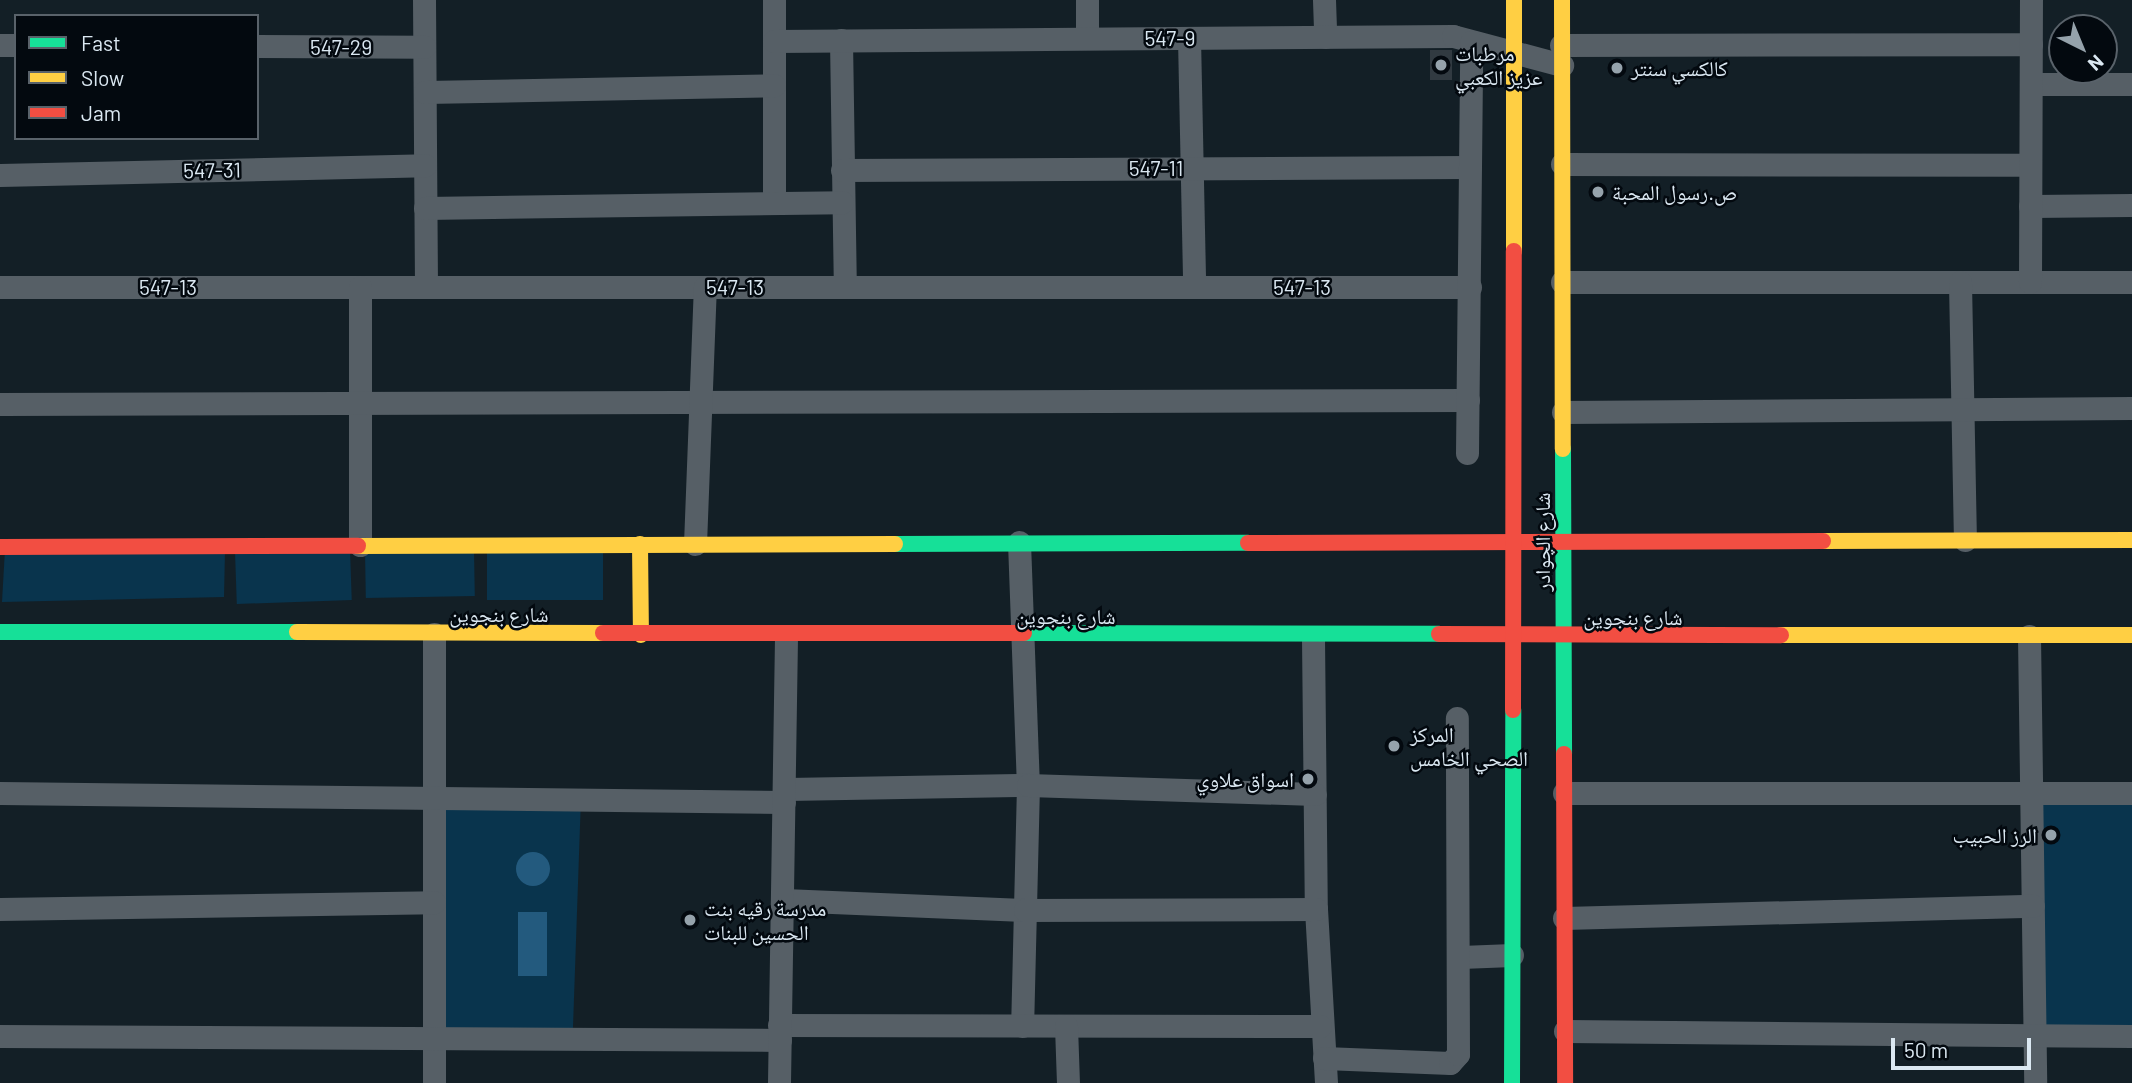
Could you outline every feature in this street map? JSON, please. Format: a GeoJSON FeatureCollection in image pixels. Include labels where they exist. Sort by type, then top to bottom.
{"type":"FeatureCollection","features":[{"type":"Feature","properties":{"kind":"street"},"geometry":{"type":"LineString","coordinates":[[424,0],[426,287]]}},
{"type":"Feature","properties":{"kind":"street"},"geometry":{"type":"LineString","coordinates":[[774,0],[774,201]]}},
{"type":"Feature","properties":{"kind":"street"},"geometry":{"type":"LineString","coordinates":[[1087,0],[1087,38]]}},
{"type":"Feature","properties":{"kind":"street"},"geometry":{"type":"LineString","coordinates":[[1324,0],[1325,37]]}},
{"type":"Feature","properties":{"kind":"street","name":"شارع الچوادر"},"geometry":{"type":"LineString","coordinates":[[1512,1083],[1514,0]]}},
{"type":"Feature","properties":{"kind":"street","name":"شارع الچوادر"},"geometry":{"type":"LineString","coordinates":[[1563,0],[1565,1083]]}},
{"type":"Feature","properties":{"kind":"street"},"geometry":{"type":"LineString","coordinates":[[2029,282],[2031,0]]}},
{"type":"Feature","properties":{"kind":"street","name":"547-9"},"geometry":{"type":"LineString","coordinates":[[774,41],[1453,36],[1471,42],[1562,55],[2031,44]]}},
{"type":"Feature","properties":{"kind":"street"},"geometry":{"type":"LineString","coordinates":[[1189,38],[1194,287]]}},
{"type":"Feature","properties":{"kind":"street"},"geometry":{"type":"LineString","coordinates":[[841,40],[845,287]]}},
{"type":"Feature","properties":{"kind":"street"},"geometry":{"type":"LineString","coordinates":[[1467,453],[1471,42]]}},
{"type":"Feature","properties":{"kind":"street","name":"547-29"},"geometry":{"type":"LineString","coordinates":[[259,46],[424,47]]}},
{"type":"Feature","properties":{"kind":"street"},"geometry":{"type":"LineString","coordinates":[[2031,84],[2132,85]]}},
{"type":"Feature","properties":{"kind":"street"},"geometry":{"type":"LineString","coordinates":[[425,92],[774,85]]}},
{"type":"Feature","properties":{"kind":"street"},"geometry":{"type":"LineString","coordinates":[[1562,164],[2030,165]]}},
{"type":"Feature","properties":{"kind":"street","name":"547-31"},"geometry":{"type":"LineString","coordinates":[[0,175],[425,165]]}},
{"type":"Feature","properties":{"kind":"street","name":"547-11"},"geometry":{"type":"LineString","coordinates":[[842,170],[1470,167]]}},
{"type":"Feature","properties":{"kind":"street"},"geometry":{"type":"LineString","coordinates":[[425,208],[842,202]]}},
{"type":"Feature","properties":{"kind":"street"},"geometry":{"type":"LineString","coordinates":[[2030,206],[2132,205]]}},
{"type":"Feature","properties":{"kind":"street"},"geometry":{"type":"LineString","coordinates":[[1562,282],[2132,282]]}},
{"type":"Feature","properties":{"kind":"street"},"geometry":{"type":"LineString","coordinates":[[1960,282],[1960,409],[1965,540]]}},
{"type":"Feature","properties":{"kind":"street","name":"547-13"},"geometry":{"type":"LineString","coordinates":[[0,287],[1470,287]]}},
{"type":"Feature","properties":{"kind":"street"},"geometry":{"type":"LineString","coordinates":[[360,287],[360,545]]}},
{"type":"Feature","properties":{"kind":"street"},"geometry":{"type":"LineString","coordinates":[[695,544],[705,287]]}},
{"type":"Feature","properties":{"kind":"street"},"geometry":{"type":"LineString","coordinates":[[0,404],[1468,400]]}},
{"type":"Feature","properties":{"kind":"street"},"geometry":{"type":"LineString","coordinates":[[1563,412],[2132,408]]}},
{"type":"Feature","properties":{"kind":"street"},"geometry":{"type":"LineString","coordinates":[[0,547],[2132,540]]}},
{"type":"Feature","properties":{"kind":"street"},"geometry":{"type":"LineString","coordinates":[[1019,542],[1028,785],[1022,1026]]}},
{"type":"Feature","properties":{"kind":"street"},"geometry":{"type":"LineString","coordinates":[[640,544],[641,635]]}},
{"type":"Feature","properties":{"kind":"street","name":"شارع بنجوين"},"geometry":{"type":"LineString","coordinates":[[0,632],[1513,639],[2132,635]]}},
{"type":"Feature","properties":{"kind":"street"},"geometry":{"type":"LineString","coordinates":[[434,634],[434,1083]]}},
{"type":"Feature","properties":{"kind":"street"},"geometry":{"type":"LineString","coordinates":[[779,1083],[784,900],[786,636]]}},
{"type":"Feature","properties":{"kind":"street"},"geometry":{"type":"LineString","coordinates":[[2029,636],[2035,1083]]}},
{"type":"Feature","properties":{"kind":"street"},"geometry":{"type":"LineString","coordinates":[[1313,638],[1316,909],[1320,1026],[1326,1083]]}},
{"type":"Feature","properties":{"kind":"street"},"geometry":{"type":"LineString","coordinates":[[1324,1058],[1450,1063],[1462,1039],[1458,718]]}},
{"type":"Feature","properties":{"kind":"street"},"geometry":{"type":"LineString","coordinates":[[0,793],[785,795],[1028,785],[1315,794]]}},
{"type":"Feature","properties":{"kind":"street"},"geometry":{"type":"LineString","coordinates":[[1564,793],[2132,793]]}},
{"type":"Feature","properties":{"kind":"street"},"geometry":{"type":"LineString","coordinates":[[784,900],[1025,910],[1316,909]]}},
{"type":"Feature","properties":{"kind":"street"},"geometry":{"type":"LineString","coordinates":[[0,909],[434,902]]}},
{"type":"Feature","properties":{"kind":"street"},"geometry":{"type":"LineString","coordinates":[[1564,918],[2033,906]]}},
{"type":"Feature","properties":{"kind":"street"},"geometry":{"type":"LineString","coordinates":[[1461,957],[1512,955]]}},
{"type":"Feature","properties":{"kind":"street"},"geometry":{"type":"LineString","coordinates":[[0,1036],[434,1035],[780,1032],[1022,1026],[1320,1026]]}},
{"type":"Feature","properties":{"kind":"street"},"geometry":{"type":"LineString","coordinates":[[1066,1026],[1068,1083]]}},
{"type":"Feature","properties":{"kind":"street"},"geometry":{"type":"LineString","coordinates":[[1565,1031],[2132,1036]]}},
{"type":"Feature","properties":{"kind":"shaded area"},"geometry":{"type":"Polygon","coordinates":[[[5,549],[225,551],[224,597],[2,602],[5,549]]]}},
{"type":"Feature","properties":{"kind":"shaded area"},"geometry":{"type":"Polygon","coordinates":[[[350,550],[352,600],[237,604],[235,554],[350,550]]]}},
{"type":"Feature","properties":{"kind":"shaded area"},"geometry":{"type":"Polygon","coordinates":[[[474,550],[475,596],[366,598],[365,552],[474,550]]]}},
{"type":"Feature","properties":{"kind":"shaded area"},"geometry":{"type":"Polygon","coordinates":[[[487,550],[603,550],[603,600],[487,600],[487,550]]]}},
{"type":"Feature","properties":{"kind":"shaded area"},"geometry":{"type":"Polygon","coordinates":[[[2031,793],[2132,793],[2132,1034],[2031,1034],[2031,793]]]}},
{"type":"Feature","properties":{"kind":"shaded area"},"geometry":{"type":"Polygon","coordinates":[[[436,795],[581,800],[573,1040],[428,1035],[436,795]]]}},
{"type":"Feature","properties":{"kind":"shaded area"},"geometry":{"type":"Polygon","coordinates":[[[533,852],[545,857],[550,869],[545,881],[533,886],[521,881],[516,869],[521,857],[533,852]]]}},
{"type":"Feature","properties":{"kind":"shaded area"},"geometry":{"type":"Polygon","coordinates":[[[518,912],[547,912],[547,976],[518,976],[518,912]]]}},
{"type":"Feature","properties":{"kind":"building","name":"مرطبات عزيز الكعبي"},"geometry":{"type":"Polygon","coordinates":[[[1430,50],[1452,50],[1452,80],[1430,80],[1430,50]]]}},
{"type":"Feature","properties":{"kind":"traffic: fast"},"geometry":{"type":"LineString","coordinates":[[1563,449],[1564,754]]}},
{"type":"Feature","properties":{"kind":"traffic: fast"},"geometry":{"type":"LineString","coordinates":[[895,544],[1248,543]]}},
{"type":"Feature","properties":{"kind":"traffic: fast"},"geometry":{"type":"LineString","coordinates":[[0,632],[297,632]]}},
{"type":"Feature","properties":{"kind":"traffic: fast"},"geometry":{"type":"LineString","coordinates":[[1024,633],[1439,634]]}},
{"type":"Feature","properties":{"kind":"traffic: fast"},"geometry":{"type":"LineString","coordinates":[[1512,1083],[1513,710]]}},
{"type":"Feature","properties":{"kind":"traffic: slow"},"geometry":{"type":"LineString","coordinates":[[1514,0],[1514,251]]}},
{"type":"Feature","properties":{"kind":"traffic: slow"},"geometry":{"type":"LineString","coordinates":[[1562,0],[1563,449]]}},
{"type":"Feature","properties":{"kind":"traffic: slow"},"geometry":{"type":"LineString","coordinates":[[1823,541],[2132,540]]}},
{"type":"Feature","properties":{"kind":"traffic: slow"},"geometry":{"type":"LineString","coordinates":[[640,544],[641,635]]}},
{"type":"Feature","properties":{"kind":"traffic: slow"},"geometry":{"type":"LineString","coordinates":[[358,546],[895,544]]}},
{"type":"Feature","properties":{"kind":"traffic: slow"},"geometry":{"type":"LineString","coordinates":[[297,632],[603,633]]}},
{"type":"Feature","properties":{"kind":"traffic: slow"},"geometry":{"type":"LineString","coordinates":[[1781,635],[2132,635]]}},
{"type":"Feature","properties":{"kind":"traffic: jam"},"geometry":{"type":"LineString","coordinates":[[1513,710],[1514,251]]}},
{"type":"Feature","properties":{"kind":"traffic: jam"},"geometry":{"type":"LineString","coordinates":[[1248,543],[1823,541]]}},
{"type":"Feature","properties":{"kind":"traffic: jam"},"geometry":{"type":"LineString","coordinates":[[0,547],[358,546]]}},
{"type":"Feature","properties":{"kind":"traffic: jam"},"geometry":{"type":"LineString","coordinates":[[603,633],[1024,633]]}},
{"type":"Feature","properties":{"kind":"traffic: jam"},"geometry":{"type":"LineString","coordinates":[[1439,634],[1781,635]]}},
{"type":"Feature","properties":{"kind":"traffic: jam"},"geometry":{"type":"LineString","coordinates":[[1564,754],[1565,1083]]}},
{"type":"Feature","properties":{"kind":"place","name":"مرطبات عزيز الكعبي"},"geometry":{"type":"Point","coordinates":[1441,65]}},
{"type":"Feature","properties":{"kind":"place","name":"كالكسي سنتر"},"geometry":{"type":"Point","coordinates":[1617,68]}},
{"type":"Feature","properties":{"kind":"place","name":"ص.رسول المحبة"},"geometry":{"type":"Point","coordinates":[1598,192]}},
{"type":"Feature","properties":{"kind":"place","name":"المركز الصحي الخامس"},"geometry":{"type":"Point","coordinates":[1394,746]}},
{"type":"Feature","properties":{"kind":"place","name":"اسواق علاوي"},"geometry":{"type":"Point","coordinates":[1308,779]}},
{"type":"Feature","properties":{"kind":"place","name":"الرز الحبيب"},"geometry":{"type":"Point","coordinates":[2051,835]}},
{"type":"Feature","properties":{"kind":"place","name":"مدرسة رقيه بنت الحسين للبنات"},"geometry":{"type":"Point","coordinates":[690,920]}}]}
